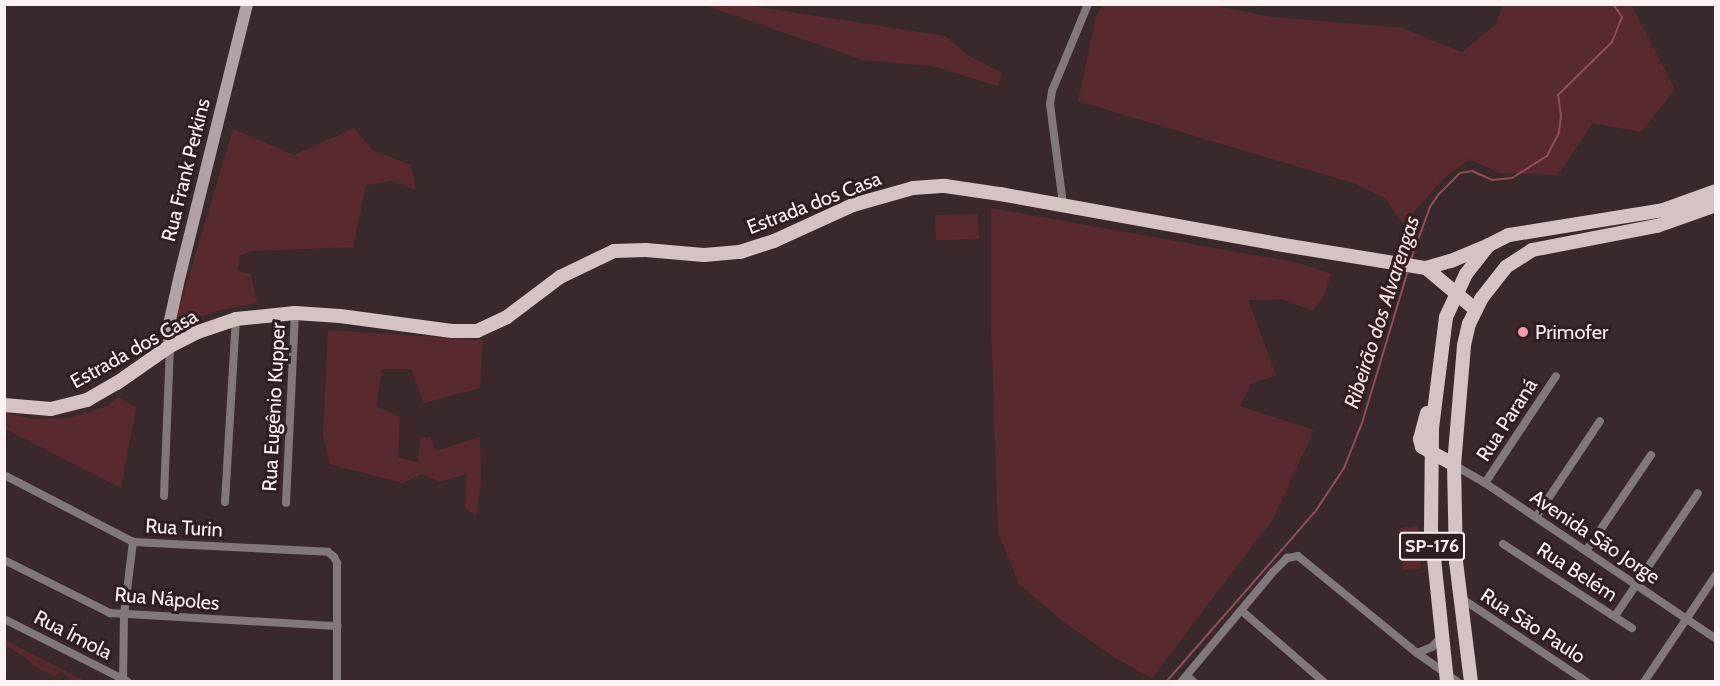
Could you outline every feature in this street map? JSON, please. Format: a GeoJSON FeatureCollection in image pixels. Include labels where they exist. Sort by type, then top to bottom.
{"type":"FeatureCollection","features":[{"type":"Feature","properties":{"kind":"main road","name":"Estrada dos Casa"},"geometry":{"type":"LineString","coordinates":[[4,405],[37,410],[70,406],[117,383],[170,346],[198,332],[236,320],[295,313],[468,332],[507,317],[560,277],[614,251],[646,250],[695,255],[740,252],[774,241],[853,205],[914,188],[945,186],[1064,204],[1421,267]]}},
{"type":"Feature","properties":{"kind":"main road","name":"SP-176"},"geometry":{"type":"LineString","coordinates":[[1451,679],[1441,637],[1431,529],[1436,386],[1449,309],[1456,292],[1474,261],[1489,245],[1523,231],[1663,210],[1716,191]]}},
{"type":"Feature","properties":{"kind":"main road","name":"SP-176"},"geometry":{"type":"LineString","coordinates":[[1471,681],[1455,539],[1454,465],[1464,345],[1476,310],[1499,274],[1516,259],[1532,250],[1657,226],[1716,206]]}},
{"type":"Feature","properties":{"kind":"main road"},"geometry":{"type":"LineString","coordinates":[[1421,267],[1451,261],[1489,245]]}},
{"type":"Feature","properties":{"kind":"main road"},"geometry":{"type":"LineString","coordinates":[[1421,267],[1439,278],[1476,310]]}},
{"type":"Feature","properties":{"kind":"main road"},"geometry":{"type":"LineString","coordinates":[[1439,278],[1449,309]]}},
{"type":"Feature","properties":{"kind":"main road"},"geometry":{"type":"LineString","coordinates":[[1432,455],[1454,465]]}},
{"type":"Feature","properties":{"kind":"street","name":"Rua Frank Perkins"},"geometry":{"type":"LineString","coordinates":[[170,346],[168,329],[180,275],[247,4]]}},
{"type":"Feature","properties":{"kind":"street"},"geometry":{"type":"LineString","coordinates":[[1064,204],[1050,104],[1052,91],[1088,4]]}},
{"type":"Feature","properties":{"kind":"street","name":"Rua Eugênio Kupper"},"geometry":{"type":"LineString","coordinates":[[286,503],[295,313]]}},
{"type":"Feature","properties":{"kind":"street"},"geometry":{"type":"LineString","coordinates":[[225,502],[236,320]]}},
{"type":"Feature","properties":{"kind":"street"},"geometry":{"type":"LineString","coordinates":[[164,496],[170,346]]}},
{"type":"Feature","properties":{"kind":"street","name":"Rua Paraná"},"geometry":{"type":"LineString","coordinates":[[1485,483],[1556,376]]}},
{"type":"Feature","properties":{"kind":"street"},"geometry":{"type":"LineString","coordinates":[[1536,517],[1600,421]]}},
{"type":"Feature","properties":{"kind":"street"},"geometry":{"type":"LineString","coordinates":[[1586,551],[1650,455]]}},
{"type":"Feature","properties":{"kind":"street","name":"Avenida São Jorge"},"geometry":{"type":"LineString","coordinates":[[1454,465],[1485,483],[1716,639]]}},
{"type":"Feature","properties":{"kind":"street","name":"Rua Turin"},"geometry":{"type":"LineString","coordinates":[[4,475],[133,542],[328,552],[334,556],[337,563],[338,626]]}},
{"type":"Feature","properties":{"kind":"street"},"geometry":{"type":"LineString","coordinates":[[1615,616],[1698,493]]}},
{"type":"Feature","properties":{"kind":"street"},"geometry":{"type":"LineString","coordinates":[[125,681],[124,615],[133,542]]}},
{"type":"Feature","properties":{"kind":"street","name":"Rua Belém"},"geometry":{"type":"LineString","coordinates":[[1503,544],[1632,628]]}},
{"type":"Feature","properties":{"kind":"street"},"geometry":{"type":"LineString","coordinates":[[1187,680],[1282,563],[1287,558],[1298,556],[1451,679]]}},
{"type":"Feature","properties":{"kind":"street","name":"Rua Nápoles"},"geometry":{"type":"LineString","coordinates":[[4,560],[110,613],[338,626]]}},
{"type":"Feature","properties":{"kind":"street"},"geometry":{"type":"LineString","coordinates":[[1644,681],[1716,575]]}},
{"type":"Feature","properties":{"kind":"street","name":"Rua São Paulo"},"geometry":{"type":"LineString","coordinates":[[1461,598],[1587,681]]}},
{"type":"Feature","properties":{"kind":"street"},"geometry":{"type":"LineString","coordinates":[[1242,610],[1324,681]]}},
{"type":"Feature","properties":{"kind":"street","name":"Rua Ímola"},"geometry":{"type":"LineString","coordinates":[[4,619],[125,681]]}},
{"type":"Feature","properties":{"kind":"street"},"geometry":{"type":"LineString","coordinates":[[338,626],[338,681]]}},
{"type":"Feature","properties":{"kind":"street"},"geometry":{"type":"LineString","coordinates":[[1417,653],[1432,647],[1441,637]]}},
{"type":"Feature","properties":{"kind":"shaded area"},"geometry":{"type":"Polygon","coordinates":[[[712,4],[746,5],[945,36],[969,56],[1002,73],[998,86],[932,66],[864,60],[707,6],[712,4]]]}},
{"type":"Feature","properties":{"kind":"shaded area"},"geometry":{"type":"Polygon","coordinates":[[[1104,4],[1212,5],[1272,17],[1402,28],[1462,52],[1496,24],[1503,5],[1631,5],[1675,89],[1641,132],[1593,123],[1558,175],[1499,173],[1469,159],[1443,179],[1403,224],[1385,198],[1356,184],[1078,101],[1096,17],[1104,4]]]}},
{"type":"Feature","properties":{"kind":"shaded area"},"geometry":{"type":"Polygon","coordinates":[[[354,128],[372,150],[411,165],[416,190],[392,181],[366,185],[353,247],[253,251],[241,255],[237,271],[251,274],[257,303],[220,310],[186,321],[177,316],[233,129],[294,155],[354,128]]]}},
{"type":"Feature","properties":{"kind":"shaded area"},"geometry":{"type":"Polygon","coordinates":[[[991,208],[1299,263],[1331,274],[1324,296],[1313,311],[1282,299],[1248,300],[1276,375],[1251,384],[1240,406],[1314,430],[1273,519],[1152,678],[1117,659],[1065,623],[1019,584],[998,532],[991,324],[991,208]]]}},
{"type":"Feature","properties":{"kind":"shaded area"},"geometry":{"type":"Polygon","coordinates":[[[978,214],[979,239],[936,240],[935,215],[978,214]]]}},
{"type":"Feature","properties":{"kind":"shaded area"},"geometry":{"type":"Polygon","coordinates":[[[328,330],[483,340],[480,388],[424,403],[411,369],[382,369],[376,407],[400,416],[398,458],[418,462],[420,438],[430,437],[436,451],[480,437],[481,482],[476,516],[465,508],[467,474],[440,482],[421,474],[403,483],[330,464],[323,436],[328,330]]]}},
{"type":"Feature","properties":{"kind":"shaded area"},"geometry":{"type":"Polygon","coordinates":[[[118,397],[136,408],[121,488],[5,429],[5,413],[32,419],[70,418],[108,406],[118,397]]]}},
{"type":"Feature","properties":{"kind":"shaded area"},"geometry":{"type":"Polygon","coordinates":[[[1418,526],[1421,569],[1403,570],[1400,528],[1418,526]]]}},
{"type":"Feature","properties":{"kind":"shaded area"},"geometry":{"type":"Polygon","coordinates":[[[5,640],[85,681],[72,681],[62,672],[54,676],[37,668],[22,655],[5,645],[5,640]]]}},
{"type":"Feature","properties":{"kind":"waterway","name":"Ribeirão dos Alvarengas"},"geometry":{"type":"LineString","coordinates":[[1411,259],[1430,207],[1438,195],[1460,173],[1472,171],[1492,180],[1512,178],[1547,156],[1559,132],[1561,116],[1558,95],[1612,42],[1622,17],[1613,4]]}},
{"type":"Feature","properties":{"kind":"waterway","name":"Ribeirão dos Alvarengas"},"geometry":{"type":"LineString","coordinates":[[1166,682],[1315,512],[1344,468],[1362,423],[1408,271]]}},
{"type":"Feature","properties":{"kind":"place","name":"Primofer"},"geometry":{"type":"Point","coordinates":[1523,332]}}]}
